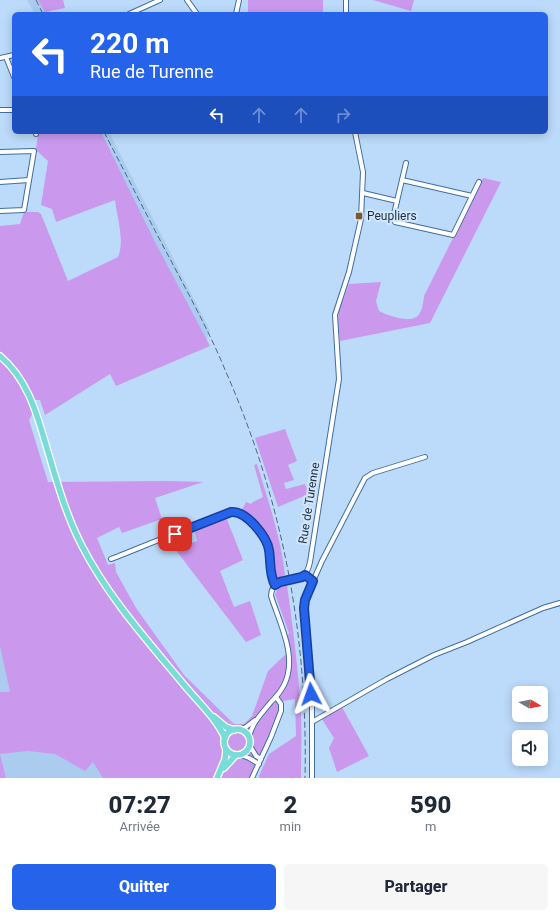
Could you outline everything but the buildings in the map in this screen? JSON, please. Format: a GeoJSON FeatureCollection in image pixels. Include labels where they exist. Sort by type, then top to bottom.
{"type":"FeatureCollection","features":[{"type":"Feature","properties":{"kind":"main road"},"geometry":{"type":"LineString","coordinates":[[0,356],[17,373],[28,393],[36,412],[66,508],[91,563],[109,591],[179,680],[208,712],[226,727],[246,733],[249,741],[247,750],[229,761],[218,776]]}},
{"type":"Feature","properties":{"kind":"main road"},"geometry":{"type":"LineString","coordinates":[[208,712],[224,738],[226,750],[225,759],[218,776]]}},
{"type":"Feature","properties":{"kind":"main road"},"geometry":{"type":"LineString","coordinates":[[224,738],[229,732],[237,730]]}},
{"type":"Feature","properties":{"kind":"main road"},"geometry":{"type":"LineString","coordinates":[[226,750],[230,754],[238,755]]}},
{"type":"Feature","properties":{"kind":"street"},"geometry":{"type":"LineString","coordinates":[[133,12],[160,0]]}},
{"type":"Feature","properties":{"kind":"street"},"geometry":{"type":"LineString","coordinates":[[187,0],[196,12]]}},
{"type":"Feature","properties":{"kind":"street"},"geometry":{"type":"LineString","coordinates":[[237,12],[240,0]]}},
{"type":"Feature","properties":{"kind":"street"},"geometry":{"type":"LineString","coordinates":[[346,0],[346,12]]}},
{"type":"Feature","properties":{"kind":"street"},"geometry":{"type":"LineString","coordinates":[[0,58],[12,56]]}},
{"type":"Feature","properties":{"kind":"street"},"geometry":{"type":"LineString","coordinates":[[6,58],[12,72]]}},
{"type":"Feature","properties":{"kind":"street"},"geometry":{"type":"LineString","coordinates":[[0,110],[12,110]]}},
{"type":"Feature","properties":{"kind":"street","name":"Rue de Turenne"},"geometry":{"type":"LineString","coordinates":[[305,575],[309,565],[338,386],[339,370],[334,320],[336,309],[345,285],[360,226],[363,193],[363,169],[355,134]]}},
{"type":"Feature","properties":{"kind":"street"},"geometry":{"type":"LineString","coordinates":[[0,152],[34,151],[24,210],[0,212]]}},
{"type":"Feature","properties":{"kind":"street"},"geometry":{"type":"LineString","coordinates":[[406,163],[393,218],[395,222],[452,235],[454,234],[479,182]]}},
{"type":"Feature","properties":{"kind":"street"},"geometry":{"type":"LineString","coordinates":[[0,182],[29,180]]}},
{"type":"Feature","properties":{"kind":"street"},"geometry":{"type":"LineString","coordinates":[[402,180],[472,196]]}},
{"type":"Feature","properties":{"kind":"street"},"geometry":{"type":"LineString","coordinates":[[363,193],[397,201]]}},
{"type":"Feature","properties":{"kind":"street"},"geometry":{"type":"LineString","coordinates":[[312,778],[312,722],[304,608],[305,600],[313,581],[365,478],[373,473],[425,457]]}},
{"type":"Feature","properties":{"kind":"street"},"geometry":{"type":"LineString","coordinates":[[112,559],[231,512],[237,512],[242,514],[251,522],[266,541],[269,550],[272,578],[275,585]]}},
{"type":"Feature","properties":{"kind":"street"},"geometry":{"type":"LineString","coordinates":[[237,730],[246,727],[258,717],[276,697],[286,679],[289,662],[286,641],[271,596],[272,589],[280,582],[305,575],[313,581]]}},
{"type":"Feature","properties":{"kind":"street"},"geometry":{"type":"LineString","coordinates":[[312,722],[387,679],[434,655],[470,641],[541,608],[560,603]]}},
{"type":"Feature","properties":{"kind":"street"},"geometry":{"type":"LineString","coordinates":[[252,778],[272,737],[281,711],[281,704],[276,697]]}},
{"type":"Feature","properties":{"kind":"street"},"geometry":{"type":"LineString","coordinates":[[258,717],[250,731],[249,741],[256,756],[261,759]]}},
{"type":"Feature","properties":{"kind":"street"},"geometry":{"type":"LineString","coordinates":[[238,755],[250,758],[258,764]]}},
{"type":"Feature","properties":{"kind":"shaded area"},"geometry":{"type":"Polygon","coordinates":[[[27,0],[42,0],[50,12],[34,12],[27,0]]]}},
{"type":"Feature","properties":{"kind":"shaded area"},"geometry":{"type":"Polygon","coordinates":[[[38,0],[63,0],[65,8],[45,12],[38,0]]]}},
{"type":"Feature","properties":{"kind":"shaded area"},"geometry":{"type":"Polygon","coordinates":[[[248,0],[323,0],[323,12],[248,12],[248,0]]]}},
{"type":"Feature","properties":{"kind":"shaded area"},"geometry":{"type":"Polygon","coordinates":[[[373,0],[414,0],[411,11],[373,0]]]}},
{"type":"Feature","properties":{"kind":"shaded area"},"geometry":{"type":"Polygon","coordinates":[[[38,134],[102,134],[154,240],[210,346],[116,386],[110,374],[45,415],[40,400],[35,400],[14,366],[0,354],[0,226],[20,224],[24,212],[38,212],[41,214],[68,281],[118,257],[121,236],[115,200],[56,222],[52,209],[41,205],[48,161],[36,150],[38,134]]]}},
{"type":"Feature","properties":{"kind":"shaded area"},"geometry":{"type":"Polygon","coordinates":[[[97,134],[110,134],[210,331],[206,340],[97,134]]]}},
{"type":"Feature","properties":{"kind":"shaded area"},"geometry":{"type":"Polygon","coordinates":[[[483,178],[501,182],[430,323],[340,341],[338,321],[339,310],[349,284],[381,282],[376,301],[379,311],[384,314],[406,319],[415,318],[418,315],[422,308],[424,296],[483,178]]]}},
{"type":"Feature","properties":{"kind":"shaded area"},"geometry":{"type":"Polygon","coordinates":[[[0,360],[7,366],[16,378],[24,391],[33,413],[29,420],[48,482],[203,482],[155,498],[162,519],[122,533],[119,527],[97,538],[108,565],[115,563],[116,572],[136,608],[184,675],[234,724],[244,724],[252,716],[268,671],[286,654],[291,653],[287,638],[289,633],[275,594],[279,587],[287,585],[296,651],[300,700],[301,778],[259,778],[269,754],[296,736],[295,699],[283,701],[269,737],[250,778],[103,778],[93,762],[85,771],[55,754],[28,751],[0,754],[0,692],[10,692],[0,646],[0,360]]]}},
{"type":"Feature","properties":{"kind":"shaded area"},"geometry":{"type":"Polygon","coordinates":[[[285,429],[297,461],[288,465],[294,480],[284,483],[286,489],[305,484],[309,494],[278,507],[255,438],[285,429]]]}},
{"type":"Feature","properties":{"kind":"shaded area"},"geometry":{"type":"Polygon","coordinates":[[[257,464],[274,519],[283,561],[285,575],[282,576],[283,578],[276,579],[274,576],[268,543],[241,512],[246,502],[251,504],[263,497],[254,465],[257,464]]]}},
{"type":"Feature","properties":{"kind":"shaded area"},"geometry":{"type":"Polygon","coordinates":[[[226,517],[243,560],[220,571],[234,607],[250,601],[261,635],[246,642],[175,549],[197,541],[194,529],[226,517]]]}},
{"type":"Feature","properties":{"kind":"shaded area"},"geometry":{"type":"Polygon","coordinates":[[[0,646],[119,778],[0,778],[0,646]]]}},
{"type":"Feature","properties":{"kind":"shaded area"},"geometry":{"type":"Polygon","coordinates":[[[342,707],[369,756],[337,772],[329,748],[334,738],[322,719],[342,707]]]}},
{"type":"Feature","properties":{"kind":"shaded area"},"geometry":{"type":"Polygon","coordinates":[[[0,754],[6,778],[0,778],[0,754]]]}},
{"type":"Feature","properties":{"kind":"railway"},"geometry":{"type":"LineString","coordinates":[[36,0],[42,12]]}},
{"type":"Feature","properties":{"kind":"railway"},"geometry":{"type":"LineString","coordinates":[[105,134],[213,343],[246,421],[263,470],[277,520],[288,570],[296,621],[302,673],[305,725],[305,778]]}},
{"type":"Feature","properties":{"kind":"place","name":"Peupliers"},"geometry":{"type":"Point","coordinates":[359,216]}},
{"type":"Feature","properties":{"kind":"route"},"geometry":{"type":"LineString","coordinates":[[175,534],[231,512],[239,512],[253,524],[266,541],[269,550],[272,580],[275,585],[280,582],[305,575],[313,581],[305,600],[304,608],[311,694]]}}]}
